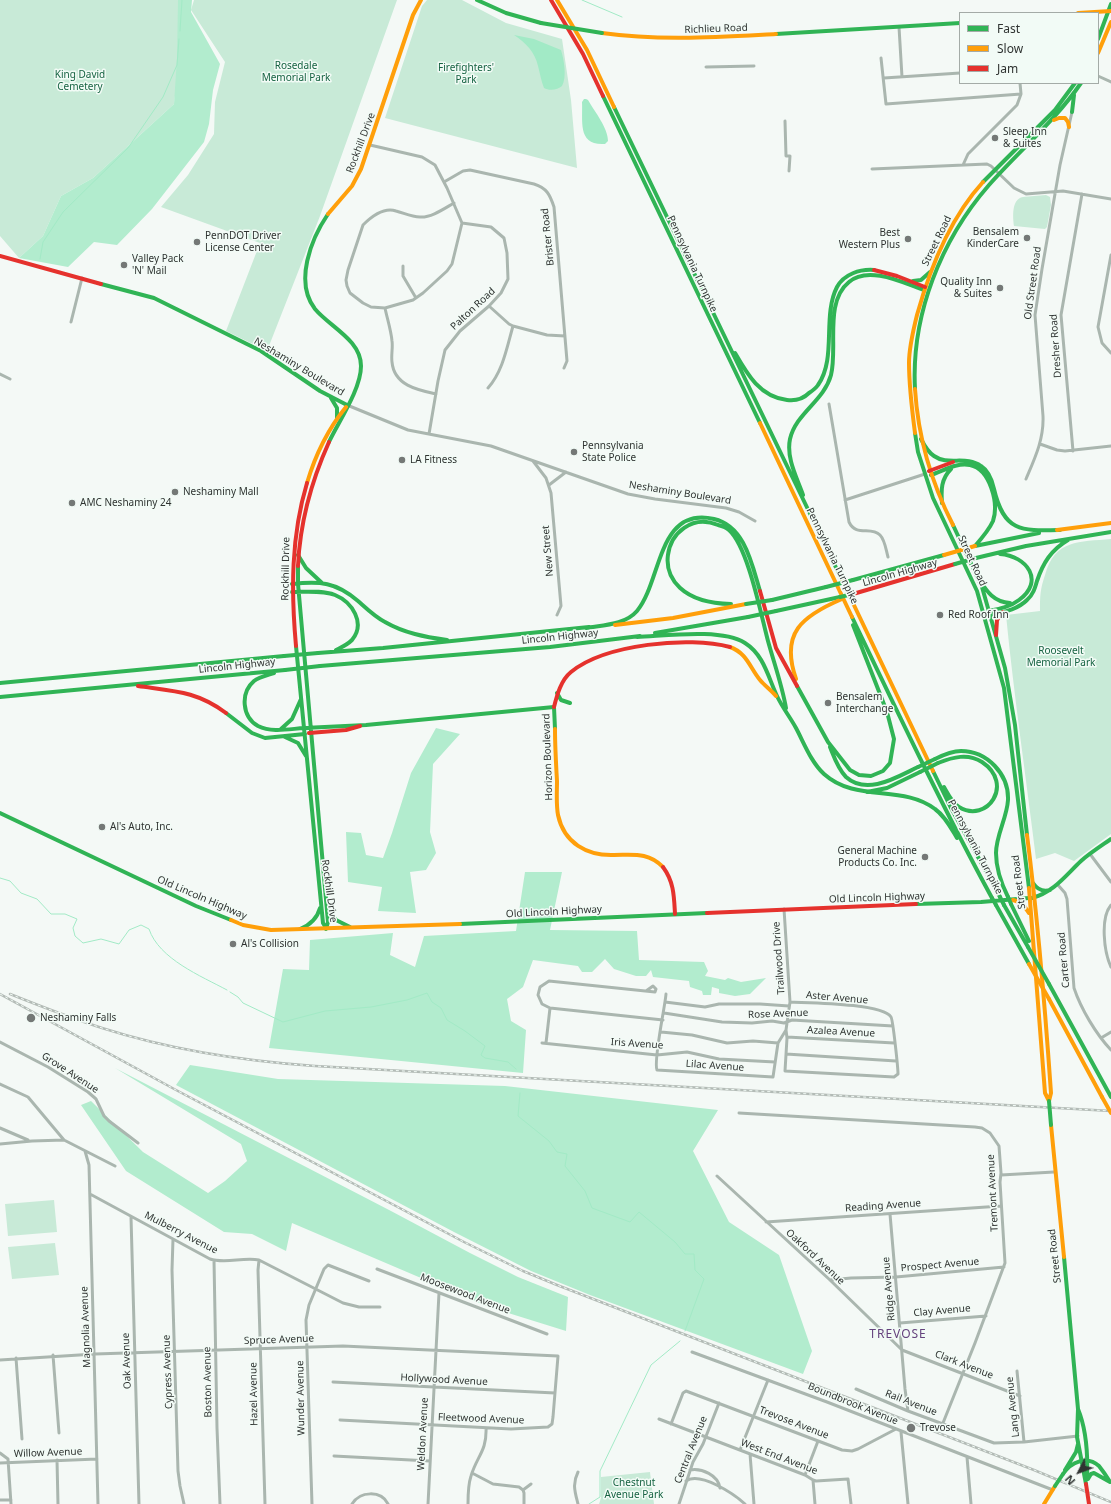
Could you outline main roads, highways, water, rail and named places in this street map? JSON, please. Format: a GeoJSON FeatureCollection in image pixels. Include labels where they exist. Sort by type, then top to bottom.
{"type":"FeatureCollection","features":[{"type":"Feature","properties":{"kind":"main road","name":"Rockhill Drive"},"geometry":{"type":"LineString","coordinates":[[326,929],[323,923],[306,756],[292,592],[294,536],[303,493],[316,457],[336,419],[347,405],[358,385],[361,366],[358,353],[349,338],[313,308],[306,294],[304,278],[320,227],[356,179],[370,145],[413,15],[421,0]]}},
{"type":"Feature","properties":{"kind":"main road","name":"Richlieu Road"},"geometry":{"type":"LineString","coordinates":[[477,0],[506,13],[541,23],[636,38],[664,39],[784,35],[959,23]]}},
{"type":"Feature","properties":{"kind":"main road","name":"Pennsylvania Turnpike"},"geometry":{"type":"LineString","coordinates":[[551,0],[572,32],[586,60],[840,592],[969,856],[1111,1113]]}},
{"type":"Feature","properties":{"kind":"main road","name":"Pennsylvania Turnpike"},"geometry":{"type":"LineString","coordinates":[[557,0],[586,50],[950,806],[1111,1097]]}},
{"type":"Feature","properties":{"kind":"main road"},"geometry":{"type":"LineString","coordinates":[[1099,37],[1110,11],[1111,4]]}},
{"type":"Feature","properties":{"kind":"main road"},"geometry":{"type":"LineString","coordinates":[[1094,12],[1110,11]]}},
{"type":"Feature","properties":{"kind":"main road"},"geometry":{"type":"LineString","coordinates":[[1099,51],[1111,22]]}},
{"type":"Feature","properties":{"kind":"main road","name":"Street Road"},"geometry":{"type":"LineString","coordinates":[[1049,1101],[1045,1093],[1029,898],[1004,688],[974,584],[942,517],[918,452],[913,424],[909,378],[913,332],[924,288],[946,238],[959,214],[974,192],[1055,110],[1074,84]]}},
{"type":"Feature","properties":{"kind":"main road","name":"Street Road"},"geometry":{"type":"LineString","coordinates":[[1080,84],[1051,122],[1000,174],[973,205],[954,234],[930,290],[918,331],[915,362],[920,439],[930,473],[942,503],[979,579],[996,635],[1012,707],[1018,770],[1034,897],[1048,1042],[1051,1093],[1049,1101],[1054,1172],[1078,1409],[1076,1420],[1081,1461],[1089,1504]]}},
{"type":"Feature","properties":{"kind":"main road"},"geometry":{"type":"LineString","coordinates":[[1072,112],[1076,91]]}},
{"type":"Feature","properties":{"kind":"main road"},"geometry":{"type":"LineString","coordinates":[[1051,122],[1063,117],[1067,120],[1069,127]]}},
{"type":"Feature","properties":{"kind":"main road","name":"Neshaminy Boulevard"},"geometry":{"type":"LineString","coordinates":[[0,256],[154,298],[261,351],[328,395],[347,405]]}},
{"type":"Feature","properties":{"kind":"main road"},"geometry":{"type":"LineString","coordinates":[[712,312],[744,369],[757,387],[765,394],[780,400],[797,400],[812,392],[823,377],[832,302],[838,285],[849,275],[866,270],[882,271],[924,288]]}},
{"type":"Feature","properties":{"kind":"main road"},"geometry":{"type":"LineString","coordinates":[[906,280],[918,281],[930,272]]}},
{"type":"Feature","properties":{"kind":"main road"},"geometry":{"type":"LineString","coordinates":[[810,515],[790,456],[790,438],[792,430],[822,391],[831,375],[836,311],[839,293],[849,281],[860,276],[872,274],[930,290]]}},
{"type":"Feature","properties":{"kind":"main road"},"geometry":{"type":"LineString","coordinates":[[328,395],[337,408],[336,419]]}},
{"type":"Feature","properties":{"kind":"main road","name":"Rockhill Drive"},"geometry":{"type":"LineString","coordinates":[[326,929],[328,922],[298,584],[298,555],[304,513],[312,483],[319,464],[347,405]]}},
{"type":"Feature","properties":{"kind":"main road"},"geometry":{"type":"LineString","coordinates":[[920,439],[934,457],[945,461],[972,461],[987,471],[991,478],[1000,511],[1007,521],[1013,526],[1034,531],[1060,530]]}},
{"type":"Feature","properties":{"kind":"main road"},"geometry":{"type":"LineString","coordinates":[[930,473],[956,461]]}},
{"type":"Feature","properties":{"kind":"main road"},"geometry":{"type":"LineString","coordinates":[[925,474],[965,465],[975,467],[984,473],[989,483],[993,504],[993,519],[983,537],[975,546]]}},
{"type":"Feature","properties":{"kind":"main road"},"geometry":{"type":"LineString","coordinates":[[942,503],[942,482],[946,474],[954,467]]}},
{"type":"Feature","properties":{"kind":"main road"},"geometry":{"type":"LineString","coordinates":[[586,628],[616,623],[632,615],[640,608],[645,599],[664,545],[674,529],[691,519],[705,517],[717,519],[733,528],[742,540],[755,575],[776,648],[828,742],[840,770],[851,780],[860,784],[871,786],[880,784],[919,770],[938,763],[950,758],[963,756],[972,757],[981,761],[992,769],[997,777],[998,786],[995,798],[989,806],[980,810],[970,811],[961,808],[951,798],[928,761]]}},
{"type":"Feature","properties":{"kind":"main road"},"geometry":{"type":"LineString","coordinates":[[746,604],[707,602],[691,596],[679,587],[670,576],[666,562],[669,546],[678,532],[693,523],[710,522],[726,528],[736,538],[750,577],[774,664],[784,692],[786,711]]}},
{"type":"Feature","properties":{"kind":"main road","name":"Lincoln Highway"},"geometry":{"type":"LineString","coordinates":[[0,683],[458,641],[651,621],[772,600],[826,588],[975,546],[1060,530],[1111,523]]}},
{"type":"Feature","properties":{"kind":"main road","name":"Lincoln Highway"},"geometry":{"type":"LineString","coordinates":[[0,697],[320,666],[550,647],[637,636],[748,617],[841,598],[991,554],[1026,546],[1111,532]]}},
{"type":"Feature","properties":{"kind":"main road"},"geometry":{"type":"LineString","coordinates":[[983,614],[1006,611],[1017,607],[1028,600],[1034,591],[1047,557],[1058,546],[1075,538]]}},
{"type":"Feature","properties":{"kind":"main road"},"geometry":{"type":"LineString","coordinates":[[990,613],[1018,601],[1027,593],[1030,586],[1030,574],[1027,566],[1020,559],[1012,555],[991,554]]}},
{"type":"Feature","properties":{"kind":"main road"},"geometry":{"type":"LineString","coordinates":[[298,555],[306,568],[323,583]]}},
{"type":"Feature","properties":{"kind":"main road"},"geometry":{"type":"LineString","coordinates":[[979,579],[988,594],[996,601],[1008,603],[1018,601]]}},
{"type":"Feature","properties":{"kind":"main road"},"geometry":{"type":"LineString","coordinates":[[292,584],[329,584],[340,588],[381,620],[404,632],[430,638],[458,641]]}},
{"type":"Feature","properties":{"kind":"main road"},"geometry":{"type":"LineString","coordinates":[[292,592],[328,592],[341,598],[353,610],[357,617],[357,632],[352,640],[344,646],[325,653]]}},
{"type":"Feature","properties":{"kind":"main road"},"geometry":{"type":"LineString","coordinates":[[828,742],[850,770],[858,775],[865,776],[877,774],[885,768],[892,759],[894,750],[894,739],[889,720],[840,592]]}},
{"type":"Feature","properties":{"kind":"main road"},"geometry":{"type":"LineString","coordinates":[[800,690],[790,657],[790,645],[794,635],[800,625],[810,616],[823,607],[841,598]]}},
{"type":"Feature","properties":{"kind":"main road"},"geometry":{"type":"LineString","coordinates":[[996,635],[998,618],[1006,611]]}},
{"type":"Feature","properties":{"kind":"main road"},"geometry":{"type":"LineString","coordinates":[[637,636],[714,634],[738,639],[748,645],[760,657],[766,666],[778,697],[814,762],[822,772],[840,786],[860,793],[908,797],[926,803],[941,815],[969,856]]}},
{"type":"Feature","properties":{"kind":"main road"},"geometry":{"type":"LineString","coordinates":[[554,707],[557,693],[562,684],[578,667],[642,646],[666,643],[691,642],[721,644],[738,650],[748,660],[760,679],[778,697]]}},
{"type":"Feature","properties":{"kind":"main road","name":"Horizon Boulevard"},"geometry":{"type":"LineString","coordinates":[[285,670],[264,676],[255,681],[248,690],[244,701],[245,712],[257,726],[271,730],[366,725],[554,707],[558,814],[560,824],[565,835],[575,845],[587,852],[601,855],[632,853],[642,854],[654,859],[663,867],[670,878],[673,888],[675,914]]}},
{"type":"Feature","properties":{"kind":"main road","name":"Horizon Boulevard"},"geometry":{"type":"LineString","coordinates":[[131,685],[197,696],[215,705],[257,736],[265,738],[346,730],[366,725]]}},
{"type":"Feature","properties":{"kind":"main road"},"geometry":{"type":"LineString","coordinates":[[557,693],[561,700],[570,703]]}},
{"type":"Feature","properties":{"kind":"main road"},"geometry":{"type":"LineString","coordinates":[[280,729],[292,719],[301,699]]}},
{"type":"Feature","properties":{"kind":"main road"},"geometry":{"type":"LineString","coordinates":[[284,737],[298,743],[306,756]]}},
{"type":"Feature","properties":{"kind":"main road"},"geometry":{"type":"LineString","coordinates":[[860,793],[887,788],[935,759],[953,752],[974,752],[997,767],[1006,784],[1008,800],[998,840],[997,859],[1000,877],[1029,941],[1037,963]]}},
{"type":"Feature","properties":{"kind":"main road","name":"Old Lincoln Highway"},"geometry":{"type":"LineString","coordinates":[[0,813],[127,874],[229,920],[257,928],[271,930],[352,928],[784,909],[1012,902],[1044,895],[1054,889],[1081,861],[1111,839]]}},
{"type":"Feature","properties":{"kind":"main road"},"geometry":{"type":"LineString","coordinates":[[1032,880],[1042,891],[1054,889]]}},
{"type":"Feature","properties":{"kind":"main road"},"geometry":{"type":"LineString","coordinates":[[1012,902],[1018,901],[1025,906],[1031,920]]}},
{"type":"Feature","properties":{"kind":"main road"},"geometry":{"type":"LineString","coordinates":[[297,930],[308,925],[314,920],[319,913],[321,903]]}},
{"type":"Feature","properties":{"kind":"main road"},"geometry":{"type":"LineString","coordinates":[[326,906],[338,922],[352,928]]}},
{"type":"Feature","properties":{"kind":"main road","name":"Street Road"},"geometry":{"type":"LineString","coordinates":[[1078,1409],[1083,1419],[1088,1461],[1086,1484]]}},
{"type":"Feature","properties":{"kind":"main road"},"geometry":{"type":"LineString","coordinates":[[1044,1504],[1076,1452],[1079,1438]]}},
{"type":"Feature","properties":{"kind":"main road"},"geometry":{"type":"LineString","coordinates":[[1064,1472],[1071,1464],[1081,1461],[1092,1461],[1098,1465],[1111,1482]]}},
{"type":"Feature","properties":{"kind":"main road"},"geometry":{"type":"LineString","coordinates":[[1086,1484],[1089,1476],[1093,1473],[1099,1474],[1111,1482]]}},
{"type":"Feature","properties":{"kind":"waterway"},"geometry":{"type":"LineString","coordinates":[[180,31],[182,0]]}},
{"type":"Feature","properties":{"kind":"waterway"},"geometry":{"type":"LineString","coordinates":[[582,0],[622,17]]}},
{"type":"Feature","properties":{"kind":"waterway"},"geometry":{"type":"LineString","coordinates":[[40,259],[43,242],[63,212],[128,148],[163,97],[177,65],[179,39]]}},
{"type":"Feature","properties":{"kind":"waterway"},"geometry":{"type":"LineString","coordinates":[[0,878],[10,881],[21,893],[37,899],[51,914],[65,914],[77,919],[73,928],[75,936],[83,943],[101,939],[119,944],[129,930],[141,925],[149,929],[154,940],[171,958],[182,966],[227,990]]}},
{"type":"Feature","properties":{"kind":"waterway"},"geometry":{"type":"LineString","coordinates":[[230,992],[238,997],[243,1003],[283,1022],[325,1011],[371,1007],[407,1000],[427,993],[432,1002],[441,1008],[447,1020],[485,1046],[481,1055],[485,1058],[508,1062],[516,1069]]}},
{"type":"Feature","properties":{"kind":"waterway"},"geometry":{"type":"LineString","coordinates":[[520,1093],[518,1116],[549,1141],[557,1152],[567,1154],[565,1166],[585,1191],[592,1208],[630,1222],[639,1212],[675,1242],[685,1254],[694,1254],[695,1270],[704,1279],[685,1331]]}},
{"type":"Feature","properties":{"kind":"waterway"},"geometry":{"type":"LineString","coordinates":[[589,1504],[600,1497],[600,1471],[651,1365],[680,1341]]}},
{"type":"Feature","properties":{"kind":"railway"},"geometry":{"type":"LineString","coordinates":[[0,994],[176,1090],[464,1242],[523,1271],[1034,1470],[1111,1502]]}},
{"type":"Feature","properties":{"kind":"railway"},"geometry":{"type":"LineString","coordinates":[[10,994],[102,1028],[154,1043],[234,1058],[288,1064],[1111,1111]]}},
{"type":"Feature","properties":{"kind":"place","name":"Sleep Inn & Suites"},"geometry":{"type":"Point","coordinates":[995,138]}},
{"type":"Feature","properties":{"kind":"place","name":"Bensalem KinderCare"},"geometry":{"type":"Point","coordinates":[1027,238]}},
{"type":"Feature","properties":{"kind":"place","name":"Best Western Plus"},"geometry":{"type":"Point","coordinates":[908,239]}},
{"type":"Feature","properties":{"kind":"place","name":"PennDOT Driver License Center"},"geometry":{"type":"Point","coordinates":[197,242]}},
{"type":"Feature","properties":{"kind":"place","name":"Valley Pack 'N' Mail"},"geometry":{"type":"Point","coordinates":[124,265]}},
{"type":"Feature","properties":{"kind":"place","name":"Quality Inn & Suites"},"geometry":{"type":"Point","coordinates":[1000,288]}},
{"type":"Feature","properties":{"kind":"place","name":"Pennsylvania State Police"},"geometry":{"type":"Point","coordinates":[574,452]}},
{"type":"Feature","properties":{"kind":"place","name":"LA Fitness"},"geometry":{"type":"Point","coordinates":[402,460]}},
{"type":"Feature","properties":{"kind":"place","name":"Neshaminy Mall"},"geometry":{"type":"Point","coordinates":[175,492]}},
{"type":"Feature","properties":{"kind":"place","name":"AMC Neshaminy 24"},"geometry":{"type":"Point","coordinates":[72,503]}},
{"type":"Feature","properties":{"kind":"place","name":"Red Roof Inn"},"geometry":{"type":"Point","coordinates":[940,615]}},
{"type":"Feature","properties":{"kind":"place","name":"Bensalem Interchange"},"geometry":{"type":"Point","coordinates":[828,703]}},
{"type":"Feature","properties":{"kind":"place","name":"Al's Auto, Inc."},"geometry":{"type":"Point","coordinates":[102,827]}},
{"type":"Feature","properties":{"kind":"place","name":"General Machine Products Co. Inc."},"geometry":{"type":"Point","coordinates":[925,857]}},
{"type":"Feature","properties":{"kind":"place","name":"Al's Collision"},"geometry":{"type":"Point","coordinates":[233,944]}},
{"type":"Feature","properties":{"kind":"place","name":"Neshaminy Falls"},"geometry":{"type":"Point","coordinates":[31,1018]}},
{"type":"Feature","properties":{"kind":"place","name":"Trevose"},"geometry":{"type":"Point","coordinates":[911,1428]}},
{"type":"Feature","properties":{"kind":"district","name":"TREVOSE"},"geometry":{"type":"Point","coordinates":[898,1335]}},
{"type":"Feature","properties":{"kind":"park label","name":"Rosedale Memorial Park"},"geometry":{"type":"Point","coordinates":[296,72]}},
{"type":"Feature","properties":{"kind":"park label","name":"Firefighters' Park"},"geometry":{"type":"Point","coordinates":[466,74]}},
{"type":"Feature","properties":{"kind":"park label","name":"King David Cemetery"},"geometry":{"type":"Point","coordinates":[80,80]}},
{"type":"Feature","properties":{"kind":"park label","name":"Roosevelt Memorial Park"},"geometry":{"type":"Point","coordinates":[1061,656]}},
{"type":"Feature","properties":{"kind":"park label","name":"Chestnut Avenue Park"},"geometry":{"type":"Point","coordinates":[634,1488]}}]}
